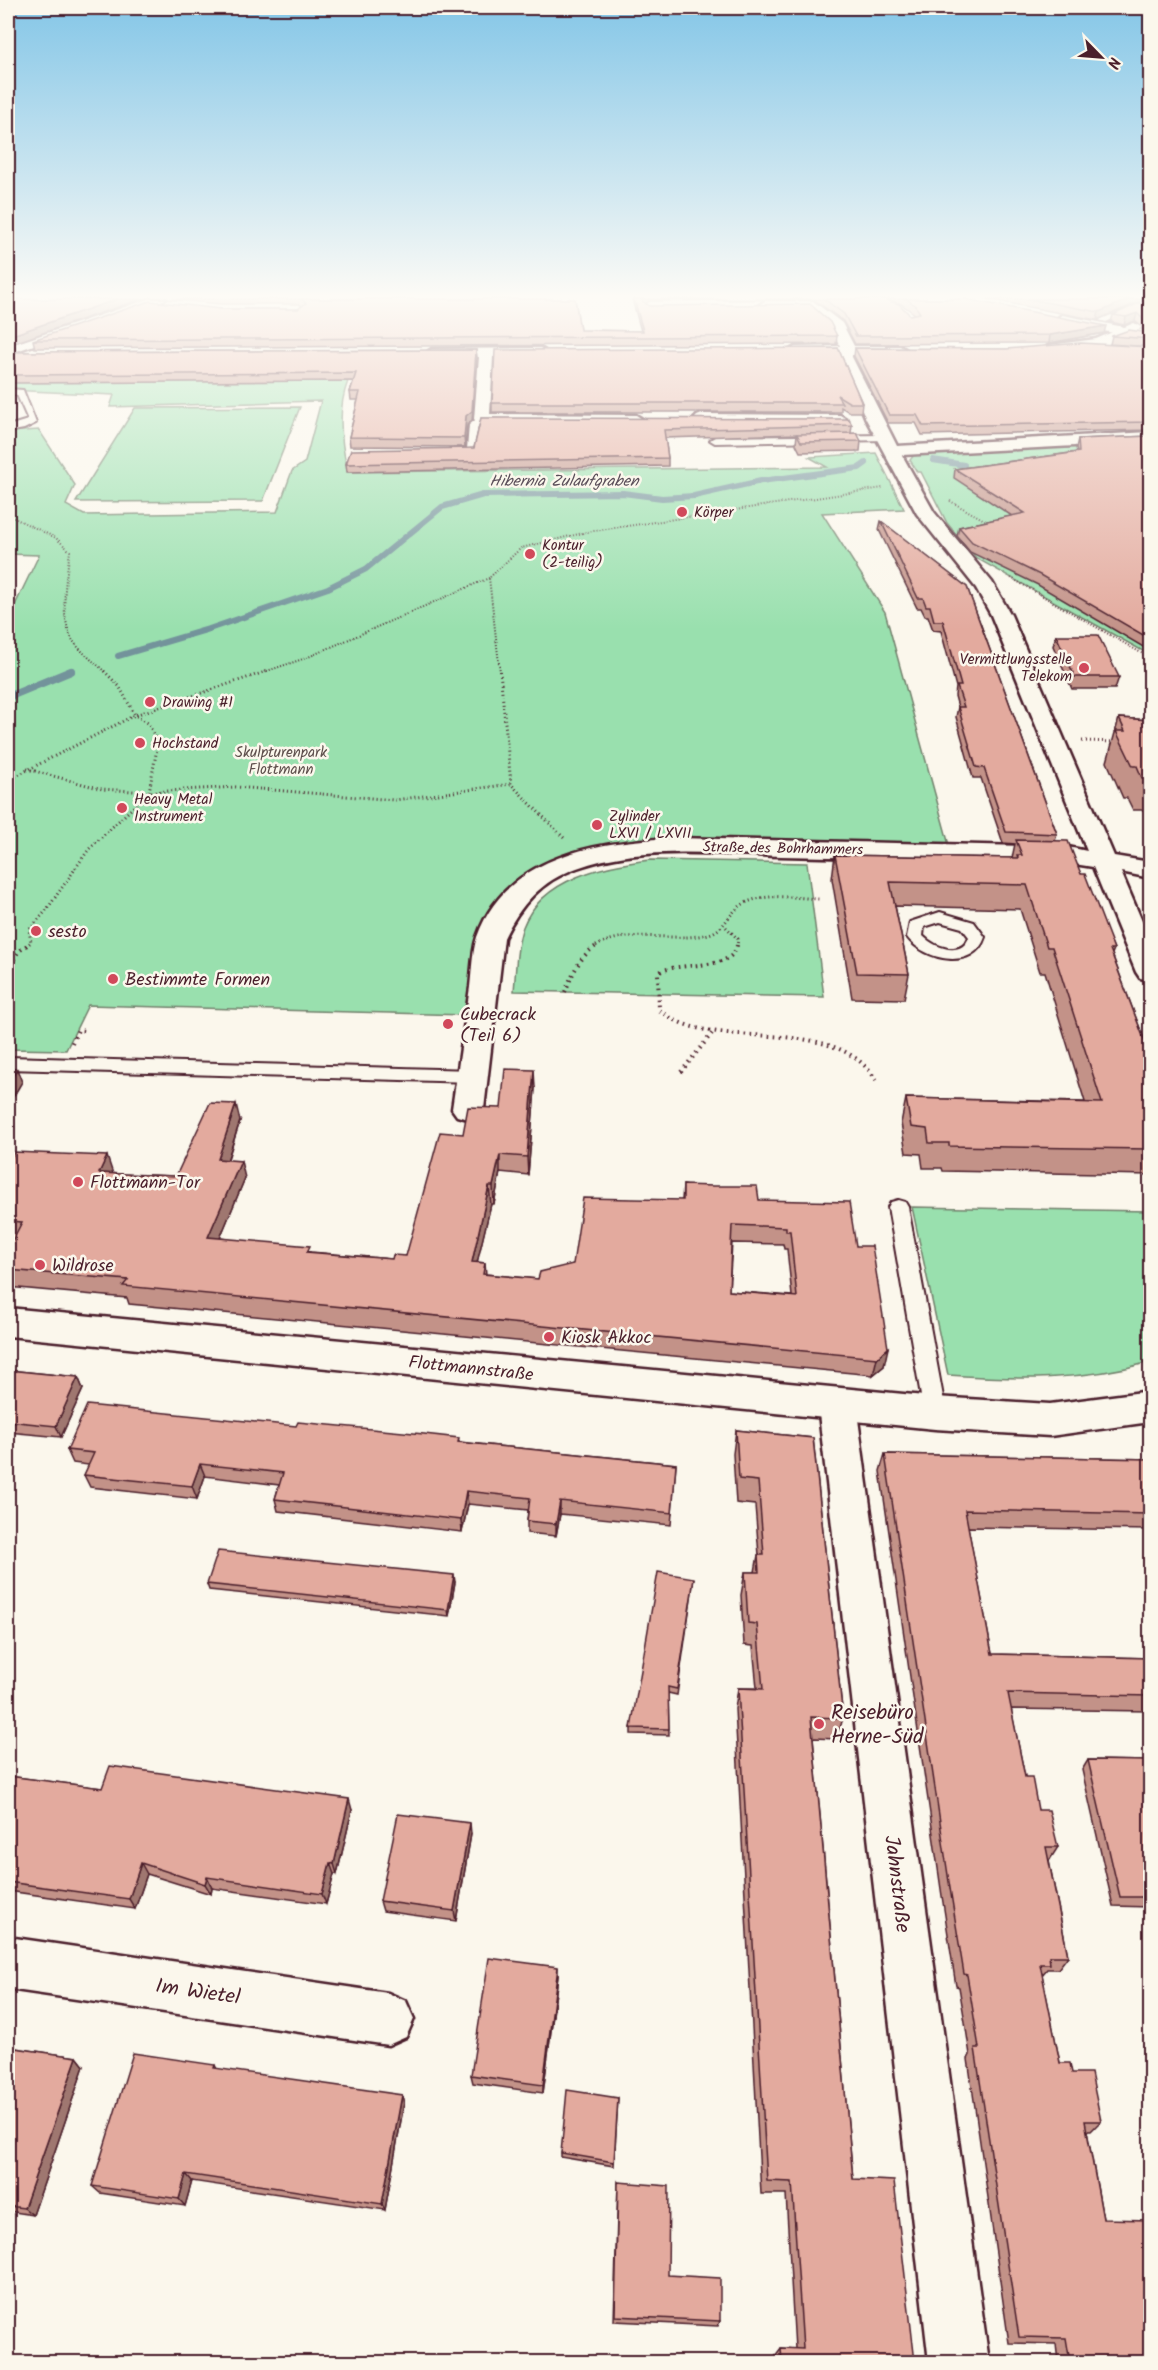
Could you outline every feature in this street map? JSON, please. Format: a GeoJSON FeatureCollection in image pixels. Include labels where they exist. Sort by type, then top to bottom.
{"type":"FeatureCollection","features":[{"type":"Feature","properties":{"kind":"street"},"geometry":{"type":"LineString","coordinates":[[482,412],[565,410]]}},
{"type":"Feature","properties":{"kind":"street"},"geometry":{"type":"LineString","coordinates":[[590,410],[651,420]]}},
{"type":"Feature","properties":{"kind":"street"},"geometry":{"type":"LineString","coordinates":[[869,410],[926,514],[985,586],[1001,615],[1150,972]]}},
{"type":"Feature","properties":{"kind":"street"},"geometry":{"type":"LineString","coordinates":[[689,419],[874,419]]}},
{"type":"Feature","properties":{"kind":"street"},"geometry":{"type":"LineString","coordinates":[[889,444],[1150,437]]}},
{"type":"Feature","properties":{"kind":"street","name":"Straße des Bohrhammers"},"geometry":{"type":"LineString","coordinates":[[468,1109],[490,938],[495,923],[508,902],[524,886],[559,866],[582,857],[628,847],[676,846],[1068,855],[1150,870]]}},
{"type":"Feature","properties":{"kind":"street","name":"Flottmannstraße"},"geometry":{"type":"LineString","coordinates":[[8,1322],[935,1413],[1050,1420],[1150,1407]]}},
{"type":"Feature","properties":{"kind":"street","name":"Jahnstraße"},"geometry":{"type":"LineString","coordinates":[[837,1405],[959,2362]]}},
{"type":"Feature","properties":{"kind":"street","name":"Im Wietel"},"geometry":{"type":"LineString","coordinates":[[8,1963],[388,2019]]}},
{"type":"Feature","properties":{"kind":"lane"},"geometry":{"type":"LineString","coordinates":[[8,429],[21,427],[33,421],[28,410]]}},
{"type":"Feature","properties":{"kind":"lane"},"geometry":{"type":"LineString","coordinates":[[436,452],[471,452],[474,425],[482,412]]}},
{"type":"Feature","properties":{"kind":"lane"},"geometry":{"type":"LineString","coordinates":[[715,440],[889,444]]}},
{"type":"Feature","properties":{"kind":"lane"},"geometry":{"type":"LineString","coordinates":[[8,1063],[473,1076]]}},
{"type":"Feature","properties":{"kind":"lane"},"geometry":{"type":"LineString","coordinates":[[898,1206],[935,1413]]}},
{"type":"Feature","properties":{"kind":"path"},"geometry":{"type":"LineString","coordinates":[[8,780],[135,715],[306,658],[489,578],[521,548],[587,532],[910,484]]}},
{"type":"Feature","properties":{"kind":"path"},"geometry":{"type":"LineString","coordinates":[[945,498],[996,526]]}},
{"type":"Feature","properties":{"kind":"path"},"geometry":{"type":"LineString","coordinates":[[8,515],[56,538],[70,551],[64,589],[66,620],[73,640],[119,686],[135,715],[148,723],[158,743],[149,792],[89,849],[48,905],[42,919],[29,930],[31,942],[18,952],[8,970]]}},
{"type":"Feature","properties":{"kind":"path"},"geometry":{"type":"LineString","coordinates":[[966,561],[978,561],[988,565],[1150,658]]}},
{"type":"Feature","properties":{"kind":"path"},"geometry":{"type":"LineString","coordinates":[[489,578],[511,784],[582,857]]}},
{"type":"Feature","properties":{"kind":"path"},"geometry":{"type":"LineString","coordinates":[[1054,741],[1127,742]]}},
{"type":"Feature","properties":{"kind":"path"},"geometry":{"type":"LineString","coordinates":[[27,769],[102,789],[149,792],[236,788],[395,800],[511,784]]}},
{"type":"Feature","properties":{"kind":"path"},"geometry":{"type":"LineString","coordinates":[[565,992],[572,970],[580,956],[595,945],[623,938],[697,937],[726,927],[736,909],[754,900],[820,899]]}},
{"type":"Feature","properties":{"kind":"path"},"geometry":{"type":"LineString","coordinates":[[726,927],[738,939],[736,950],[730,956],[705,965],[669,966],[657,973],[659,1010],[678,1022],[714,1031],[812,1043],[845,1051],[857,1058],[876,1080]]}},
{"type":"Feature","properties":{"kind":"path"},"geometry":{"type":"LineString","coordinates":[[681,1072],[714,1031]]}},
{"type":"Feature","properties":{"kind":"green space"},"geometry":{"type":"Polygon","coordinates":[[[134,410],[299,410],[263,501],[76,502],[134,410]]]}},
{"type":"Feature","properties":{"kind":"green space","name":"Skulpturenpark Flottmann"},"geometry":{"type":"Polygon","coordinates":[[[319,410],[341,410],[341,426],[348,472],[827,467],[809,457],[876,453],[904,509],[822,513],[885,612],[949,845],[661,839],[621,842],[582,849],[546,862],[515,881],[490,908],[483,920],[475,946],[466,1015],[88,1005],[66,1050],[8,1049],[8,641],[14,637],[8,605],[15,605],[39,555],[8,554],[8,432],[39,430],[75,485],[66,505],[84,515],[277,512],[292,471],[305,462],[319,410]]]}},
{"type":"Feature","properties":{"kind":"green space"},"geometry":{"type":"Polygon","coordinates":[[[1150,439],[1150,655],[976,558],[947,523],[921,472],[917,472],[910,460],[915,454],[1150,439]]]}},
{"type":"Feature","properties":{"kind":"green space"},"geometry":{"type":"Polygon","coordinates":[[[651,860],[807,863],[824,997],[514,991],[523,927],[532,910],[545,897],[560,886],[595,870],[651,860]]]}},
{"type":"Feature","properties":{"kind":"green space"},"geometry":{"type":"Polygon","coordinates":[[[912,1207],[1150,1211],[1150,1362],[1100,1373],[1050,1378],[948,1375],[912,1207]]]}},
{"type":"Feature","properties":{"kind":"building"},"geometry":{"type":"Polygon","coordinates":[[[356,410],[472,410],[466,416],[464,438],[349,437],[356,410]]]}},
{"type":"Feature","properties":{"kind":"building"},"geometry":{"type":"Polygon","coordinates":[[[886,410],[1150,410],[1150,422],[923,426],[917,415],[889,415],[886,410]]]}},
{"type":"Feature","properties":{"kind":"building"},"geometry":{"type":"Polygon","coordinates":[[[481,418],[849,419],[852,425],[664,430],[668,458],[346,464],[351,450],[474,448],[481,418]]]}},
{"type":"Feature","properties":{"kind":"building"},"geometry":{"type":"Polygon","coordinates":[[[857,433],[861,441],[801,442],[797,434],[857,433]]]}},
{"type":"Feature","properties":{"kind":"building"},"geometry":{"type":"Polygon","coordinates":[[[1150,436],[1150,639],[1040,575],[972,542],[959,527],[1025,513],[955,469],[1079,452],[1078,439],[1150,436]]]}},
{"type":"Feature","properties":{"kind":"building"},"geometry":{"type":"Polygon","coordinates":[[[881,521],[967,587],[1057,834],[1006,832],[984,768],[976,767],[958,707],[964,707],[957,686],[961,686],[943,621],[934,621],[930,606],[926,606],[923,598],[918,598],[881,521]]]}},
{"type":"Feature","properties":{"kind":"building"},"geometry":{"type":"Polygon","coordinates":[[[1056,635],[1098,635],[1119,677],[1075,677],[1056,635]]]}},
{"type":"Feature","properties":{"kind":"building"},"geometry":{"type":"Polygon","coordinates":[[[1119,718],[1150,720],[1150,778],[1142,778],[1137,766],[1133,766],[1116,731],[1125,731],[1119,718]]]}},
{"type":"Feature","properties":{"kind":"building"},"geometry":{"type":"Polygon","coordinates":[[[1016,840],[1068,841],[1081,874],[1085,874],[1114,949],[1110,949],[1150,1055],[1150,1149],[949,1146],[949,1143],[929,1143],[927,1129],[911,1127],[906,1098],[1102,1103],[1052,947],[1047,947],[1027,885],[890,882],[909,974],[857,973],[835,855],[1018,858],[1017,855],[1022,855],[1016,840]]]}},
{"type":"Feature","properties":{"kind":"building"},"geometry":{"type":"Polygon","coordinates":[[[8,1068],[17,1069],[8,1084],[8,1068]]]}},
{"type":"Feature","properties":{"kind":"building"},"geometry":{"type":"Polygon","coordinates":[[[505,1069],[534,1070],[527,1157],[500,1155],[493,1186],[489,1186],[472,1262],[485,1263],[483,1274],[538,1279],[540,1272],[573,1264],[583,1198],[683,1200],[683,1185],[757,1186],[759,1200],[849,1202],[856,1246],[872,1246],[888,1348],[877,1358],[123,1286],[128,1280],[8,1270],[8,1249],[22,1222],[8,1221],[8,1166],[14,1152],[107,1156],[99,1173],[176,1176],[210,1103],[236,1104],[218,1159],[241,1161],[208,1237],[310,1246],[307,1252],[392,1259],[393,1255],[406,1256],[440,1132],[463,1134],[468,1107],[501,1108],[505,1069]],[[732,1225],[729,1291],[797,1297],[790,1231],[786,1231],[786,1227],[732,1225]]]}},
{"type":"Feature","properties":{"kind":"building"},"geometry":{"type":"Polygon","coordinates":[[[8,1370],[78,1377],[56,1426],[8,1421],[8,1370]]]}},
{"type":"Feature","properties":{"kind":"building"},"geometry":{"type":"Polygon","coordinates":[[[87,1405],[296,1426],[298,1422],[424,1434],[459,1438],[458,1442],[676,1464],[672,1513],[560,1501],[556,1524],[527,1521],[530,1498],[466,1491],[461,1520],[275,1499],[283,1473],[200,1464],[192,1486],[84,1475],[94,1453],[67,1450],[87,1405]]]}},
{"type":"Feature","properties":{"kind":"building"},"geometry":{"type":"Polygon","coordinates":[[[736,1430],[813,1438],[843,1718],[811,1717],[853,2179],[894,2181],[915,2362],[782,2362],[781,2348],[803,2349],[792,2182],[767,2181],[738,1688],[763,1689],[757,1624],[748,1623],[745,1572],[759,1572],[758,1555],[764,1555],[758,1481],[739,1479],[736,1430]]]}},
{"type":"Feature","properties":{"kind":"building"},"geometry":{"type":"Polygon","coordinates":[[[885,1454],[1150,1459],[1150,1514],[965,1510],[992,1654],[1150,1658],[1150,1696],[1008,1693],[1025,1777],[1032,1777],[1038,1810],[1049,1810],[1058,1847],[1046,1847],[1068,1956],[1049,1956],[1050,1964],[1040,1964],[1060,2063],[1070,2063],[1072,2073],[1091,2073],[1101,2121],[1085,2121],[1103,2219],[1150,2220],[1150,2362],[1070,2362],[1066,2338],[1019,2337],[975,2048],[979,2048],[949,1882],[885,1454]]]}},
{"type":"Feature","properties":{"kind":"building"},"geometry":{"type":"Polygon","coordinates":[[[218,1551],[454,1575],[448,1610],[207,1584],[218,1551]]]}},
{"type":"Feature","properties":{"kind":"building"},"geometry":{"type":"Polygon","coordinates":[[[658,1572],[694,1578],[677,1689],[668,1687],[669,1729],[631,1728],[658,1572]]]}},
{"type":"Feature","properties":{"kind":"building"},"geometry":{"type":"Polygon","coordinates":[[[1088,1760],[1150,1761],[1150,1897],[1120,1897],[1088,1760]]]}},
{"type":"Feature","properties":{"kind":"building"},"geometry":{"type":"Polygon","coordinates":[[[110,1766],[349,1799],[334,1864],[330,1863],[322,1894],[207,1877],[205,1884],[141,1863],[129,1899],[8,1882],[8,1776],[102,1788],[110,1766]]]}},
{"type":"Feature","properties":{"kind":"building"},"geometry":{"type":"Polygon","coordinates":[[[398,1814],[470,1823],[454,1911],[380,1901],[398,1814]]]}},
{"type":"Feature","properties":{"kind":"building"},"geometry":{"type":"Polygon","coordinates":[[[489,1958],[558,1967],[543,2085],[471,2075],[489,1958]]]}},
{"type":"Feature","properties":{"kind":"building"},"geometry":{"type":"Polygon","coordinates":[[[8,2047],[77,2057],[24,2208],[8,2206],[8,2047]]]}},
{"type":"Feature","properties":{"kind":"building"},"geometry":{"type":"Polygon","coordinates":[[[133,2053],[215,2065],[214,2068],[402,2095],[382,2204],[186,2174],[179,2199],[92,2186],[133,2053]]]}},
{"type":"Feature","properties":{"kind":"building"},"geometry":{"type":"Polygon","coordinates":[[[567,2090],[618,2098],[614,2162],[561,2153],[567,2090]]]}},
{"type":"Feature","properties":{"kind":"building"},"geometry":{"type":"Polygon","coordinates":[[[618,2182],[669,2186],[668,2275],[720,2278],[720,2321],[615,2316],[618,2182]]]}},
{"type":"Feature","properties":{"kind":"waterway","name":"Hibernia Zulaufgraben"},"geometry":{"type":"LineString","coordinates":[[941,461],[933,460],[964,465]]}},
{"type":"Feature","properties":{"kind":"waterway","name":"Hibernia Zulaufgraben"},"geometry":{"type":"LineString","coordinates":[[118,656],[209,629],[328,588],[366,569],[442,507],[483,495],[623,493],[662,498],[694,496],[761,481],[859,468],[866,463]]}},
{"type":"Feature","properties":{"kind":"waterway","name":"Hibernia Zulaufgraben"},"geometry":{"type":"LineString","coordinates":[[67,672],[72,670]]}},
{"type":"Feature","properties":{"kind":"waterway","name":"Hibernia Zulaufgraben"},"geometry":{"type":"LineString","coordinates":[[8,697],[71,671]]}},
{"type":"Feature","properties":{"kind":"place","name":"Körper"},"geometry":{"type":"Point","coordinates":[682,512]}},
{"type":"Feature","properties":{"kind":"place","name":"Kontur (2-teilig)"},"geometry":{"type":"Point","coordinates":[530,554]}},
{"type":"Feature","properties":{"kind":"place","name":"Vermittlungsstelle Telekom"},"geometry":{"type":"Point","coordinates":[1084,668]}},
{"type":"Feature","properties":{"kind":"place","name":"Drawing #1"},"geometry":{"type":"Point","coordinates":[150,702]}},
{"type":"Feature","properties":{"kind":"place","name":"Hochstand"},"geometry":{"type":"Point","coordinates":[140,743]}},
{"type":"Feature","properties":{"kind":"place","name":"Heavy Metal Instrument"},"geometry":{"type":"Point","coordinates":[122,808]}},
{"type":"Feature","properties":{"kind":"place","name":"Zylinder LXVI / LXVII"},"geometry":{"type":"Point","coordinates":[597,825]}},
{"type":"Feature","properties":{"kind":"place","name":"sesto"},"geometry":{"type":"Point","coordinates":[36,931]}},
{"type":"Feature","properties":{"kind":"place","name":"Bestimmte Formen"},"geometry":{"type":"Point","coordinates":[113,979]}},
{"type":"Feature","properties":{"kind":"place","name":"Cubecrack (Teil 6)"},"geometry":{"type":"Point","coordinates":[448,1024]}},
{"type":"Feature","properties":{"kind":"place","name":"Flottmann-Tor"},"geometry":{"type":"Point","coordinates":[78,1182]}},
{"type":"Feature","properties":{"kind":"place","name":"Wildrose"},"geometry":{"type":"Point","coordinates":[40,1265]}},
{"type":"Feature","properties":{"kind":"place","name":"Kiosk Akkoc"},"geometry":{"type":"Point","coordinates":[549,1337]}},
{"type":"Feature","properties":{"kind":"place","name":"Reisebüro Herne-Süd"},"geometry":{"type":"Point","coordinates":[819,1724]}}]}
